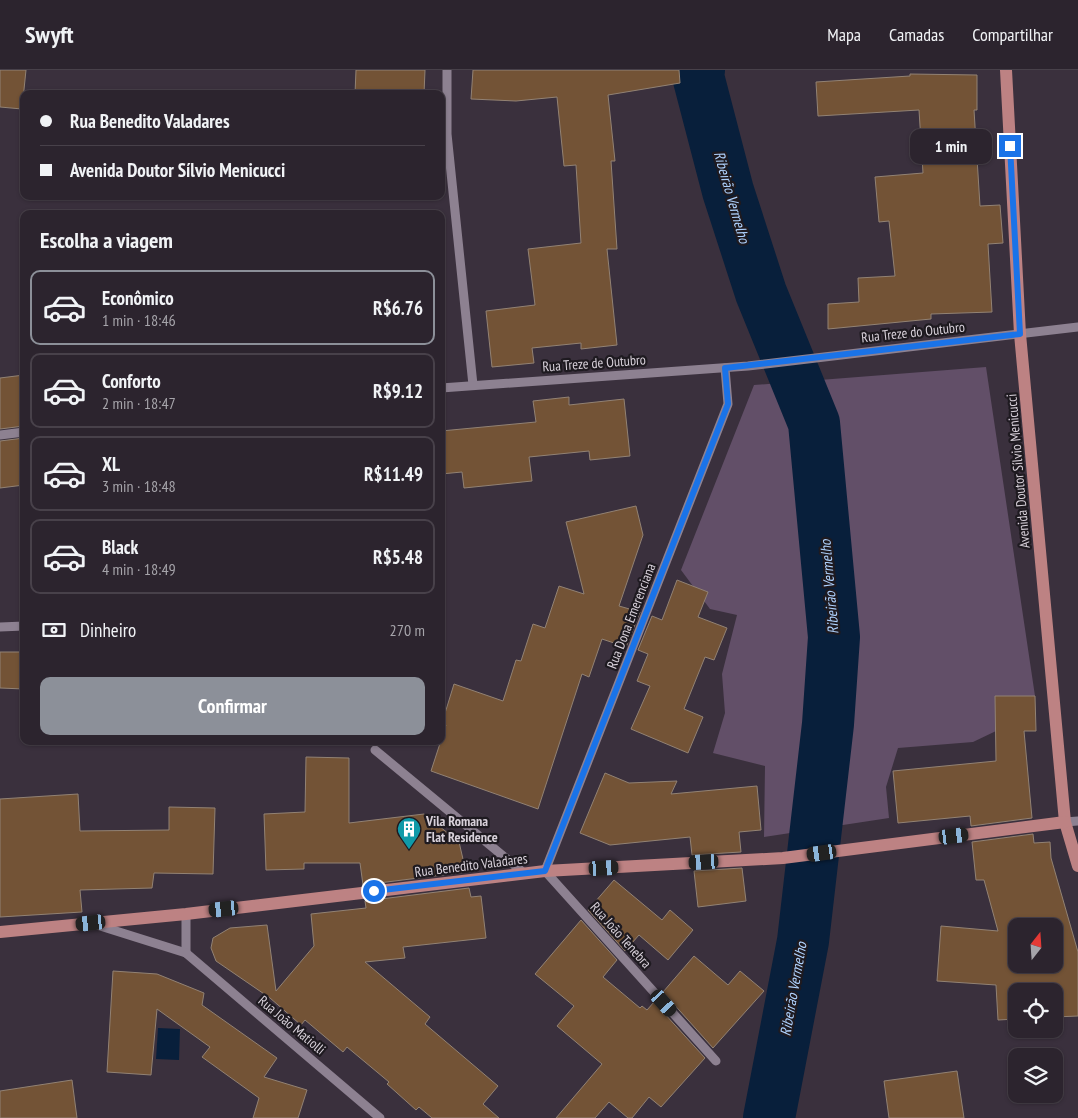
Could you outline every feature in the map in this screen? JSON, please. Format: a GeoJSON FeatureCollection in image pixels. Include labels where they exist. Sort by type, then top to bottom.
{"type":"FeatureCollection","features":[{"type":"Feature","properties":{"kind":"main road","name":"Avenida Doutor Sílvio Menicucci"},"geometry":{"type":"LineString","coordinates":[[1006,70],[1020,334],[1065,822],[1078,866]]}},
{"type":"Feature","properties":{"kind":"main road","name":"Rua Benedito Valadares"},"geometry":{"type":"LineString","coordinates":[[0,932],[186,914],[545,871],[783,858],[1065,822]]}},
{"type":"Feature","properties":{"kind":"street"},"geometry":{"type":"LineString","coordinates":[[448,70],[447,134],[474,384]]}},
{"type":"Feature","properties":{"kind":"street","name":"Rua Treze do Outubro"},"geometry":{"type":"LineString","coordinates":[[748,366],[1078,327]]}},
{"type":"Feature","properties":{"kind":"street","name":"Rua Treze de Outubro"},"geometry":{"type":"LineString","coordinates":[[445,388],[748,366]]}},
{"type":"Feature","properties":{"kind":"street","name":"Rua Dona Emerenciana"},"geometry":{"type":"LineString","coordinates":[[545,871],[728,404],[725,368]]}},
{"type":"Feature","properties":{"kind":"street"},"geometry":{"type":"LineString","coordinates":[[0,435],[20,432]]}},
{"type":"Feature","properties":{"kind":"street"},"geometry":{"type":"LineString","coordinates":[[0,627],[20,626]]}},
{"type":"Feature","properties":{"kind":"street"},"geometry":{"type":"LineString","coordinates":[[375,750],[525,874]]}},
{"type":"Feature","properties":{"kind":"street"},"geometry":{"type":"LineString","coordinates":[[1065,822],[1078,821]]}},
{"type":"Feature","properties":{"kind":"street","name":"Rua João Tenebra"},"geometry":{"type":"LineString","coordinates":[[545,871],[716,1061]]}},
{"type":"Feature","properties":{"kind":"street"},"geometry":{"type":"LineString","coordinates":[[186,914],[186,953]]}},
{"type":"Feature","properties":{"kind":"street","name":"Rua João Matiolli"},"geometry":{"type":"LineString","coordinates":[[91,923],[186,953],[380,1118]]}},
{"type":"Feature","properties":{"kind":"shaded area"},"geometry":{"type":"Polygon","coordinates":[[[986,367],[1035,696],[996,696],[996,731],[973,742],[898,748],[886,787],[889,818],[764,837],[765,766],[713,753],[725,713],[722,674],[737,615],[710,609],[681,570],[754,385],[986,367]]]}},
{"type":"Feature","properties":{"kind":"water"},"geometry":{"type":"Polygon","coordinates":[[[158,1028],[180,1029],[179,1060],[156,1059],[158,1028]]]}},
{"type":"Feature","properties":{"kind":"building"},"geometry":{"type":"Polygon","coordinates":[[[0,70],[26,70],[24,90],[20,90],[20,109],[0,107],[0,70]]]}},
{"type":"Feature","properties":{"kind":"building"},"geometry":{"type":"Polygon","coordinates":[[[356,70],[425,70],[424,90],[355,90],[356,70]]]}},
{"type":"Feature","properties":{"kind":"building"},"geometry":{"type":"Polygon","coordinates":[[[473,70],[679,70],[680,83],[608,95],[615,161],[611,161],[617,249],[607,249],[617,345],[581,349],[581,343],[532,348],[534,363],[492,367],[486,311],[535,305],[528,249],[581,243],[576,165],[564,166],[557,97],[516,101],[471,99],[473,70]]]}},
{"type":"Feature","properties":{"kind":"building"},"geometry":{"type":"Polygon","coordinates":[[[910,74],[977,75],[977,110],[974,110],[980,206],[1000,205],[1003,243],[988,244],[992,312],[931,314],[931,319],[828,329],[828,304],[859,302],[858,278],[895,276],[889,221],[879,222],[875,177],[923,173],[919,110],[818,116],[816,82],[910,76],[910,74]]]}},
{"type":"Feature","properties":{"kind":"building"},"geometry":{"type":"Polygon","coordinates":[[[20,376],[20,426],[0,429],[0,378],[20,376]]]}},
{"type":"Feature","properties":{"kind":"building"},"geometry":{"type":"Polygon","coordinates":[[[569,397],[569,405],[624,399],[630,456],[590,460],[589,451],[529,457],[532,481],[464,488],[462,472],[445,474],[445,431],[536,422],[533,401],[569,397]]]}},
{"type":"Feature","properties":{"kind":"building"},"geometry":{"type":"Polygon","coordinates":[[[20,438],[20,486],[0,488],[0,441],[20,438]]]}},
{"type":"Feature","properties":{"kind":"building"},"geometry":{"type":"Polygon","coordinates":[[[636,506],[643,535],[619,606],[640,612],[626,647],[602,639],[589,677],[582,674],[538,809],[431,771],[439,745],[445,745],[445,713],[454,684],[503,701],[516,660],[521,661],[533,624],[545,628],[559,586],[584,594],[566,522],[636,506]]]}},
{"type":"Feature","properties":{"kind":"building"},"geometry":{"type":"Polygon","coordinates":[[[677,580],[708,592],[698,617],[727,628],[714,660],[705,657],[684,709],[703,717],[688,753],[631,729],[650,686],[637,681],[648,654],[638,650],[652,616],[662,620],[677,580]]]}},
{"type":"Feature","properties":{"kind":"building"},"geometry":{"type":"Polygon","coordinates":[[[0,652],[20,652],[20,689],[0,688],[0,652]]]}},
{"type":"Feature","properties":{"kind":"building"},"geometry":{"type":"Polygon","coordinates":[[[995,696],[1035,696],[1036,731],[1024,731],[1032,818],[971,826],[970,816],[898,823],[893,771],[996,761],[995,696]]]}},
{"type":"Feature","properties":{"kind":"building"},"geometry":{"type":"Polygon","coordinates":[[[306,757],[349,758],[349,823],[424,814],[459,842],[466,872],[363,885],[360,863],[304,863],[304,869],[266,870],[264,814],[305,812],[306,757]]]}},
{"type":"Feature","properties":{"kind":"building"},"geometry":{"type":"Polygon","coordinates":[[[605,773],[629,783],[677,781],[671,794],[757,786],[761,830],[739,832],[741,852],[692,855],[690,837],[610,845],[580,833],[605,773]]]}},
{"type":"Feature","properties":{"kind":"building"},"geometry":{"type":"Polygon","coordinates":[[[78,794],[80,831],[169,830],[169,807],[215,808],[213,874],[154,873],[152,888],[80,890],[82,912],[0,917],[0,799],[78,794]]]}},
{"type":"Feature","properties":{"kind":"building"},"geometry":{"type":"Polygon","coordinates":[[[1033,834],[1034,843],[1050,842],[1051,858],[1078,952],[1078,1016],[1063,1017],[1063,983],[1008,983],[1008,1019],[998,1020],[996,985],[937,981],[941,926],[998,931],[984,880],[976,880],[972,842],[1033,834]]]}},
{"type":"Feature","properties":{"kind":"building"},"geometry":{"type":"Polygon","coordinates":[[[742,868],[746,901],[698,907],[694,871],[742,868]]]}},
{"type":"Feature","properties":{"kind":"building"},"geometry":{"type":"Polygon","coordinates":[[[614,880],[662,920],[670,910],[693,930],[668,960],[639,935],[625,951],[588,910],[614,880]]]}},
{"type":"Feature","properties":{"kind":"building"},"geometry":{"type":"Polygon","coordinates":[[[469,888],[471,897],[481,896],[486,938],[403,947],[405,958],[365,962],[430,1017],[425,1024],[498,1086],[483,1104],[499,1118],[432,1118],[419,1107],[416,1110],[387,1084],[389,1082],[347,1047],[343,1052],[305,1020],[301,1025],[270,998],[216,961],[211,948],[213,938],[230,928],[267,925],[276,991],[314,946],[311,914],[366,908],[365,901],[469,888]]]}},
{"type":"Feature","properties":{"kind":"building"},"geometry":{"type":"Polygon","coordinates":[[[581,920],[617,960],[603,977],[640,1008],[642,1006],[647,1010],[654,1002],[705,1058],[661,1107],[649,1097],[632,1118],[628,1118],[609,1102],[595,1118],[556,1118],[602,1064],[557,1026],[574,1006],[535,974],[581,920]]]}},
{"type":"Feature","properties":{"kind":"building"},"geometry":{"type":"Polygon","coordinates":[[[694,956],[728,985],[740,971],[764,991],[713,1048],[663,992],[694,956]]]}},
{"type":"Feature","properties":{"kind":"building"},"geometry":{"type":"Polygon","coordinates":[[[113,971],[157,974],[204,993],[202,1005],[277,1058],[264,1077],[307,1090],[298,1118],[253,1118],[259,1098],[202,1057],[210,1047],[157,1009],[151,1075],[107,1072],[113,971]]]}},
{"type":"Feature","properties":{"kind":"building"},"geometry":{"type":"Polygon","coordinates":[[[957,1071],[964,1118],[889,1118],[884,1081],[957,1071]]]}},
{"type":"Feature","properties":{"kind":"building"},"geometry":{"type":"Polygon","coordinates":[[[72,1080],[77,1118],[0,1118],[0,1091],[72,1080]]]}},
{"type":"Feature","properties":{"kind":"waterway","name":"Ribeirão Vermelho"},"geometry":{"type":"LineString","coordinates":[[699,70],[698,76],[728,191],[761,293],[814,423],[834,637],[828,724],[803,941],[769,1118]]}},
{"type":"Feature","properties":{"kind":"place","name":"Vila Romana Flat Residence"},"geometry":{"type":"Point","coordinates":[409,850]}},
{"type":"Feature","properties":{"kind":"route"},"geometry":{"type":"LineString","coordinates":[[374,891],[545,871],[728,404],[725,368],[1020,334],[1010,146]]}}]}
